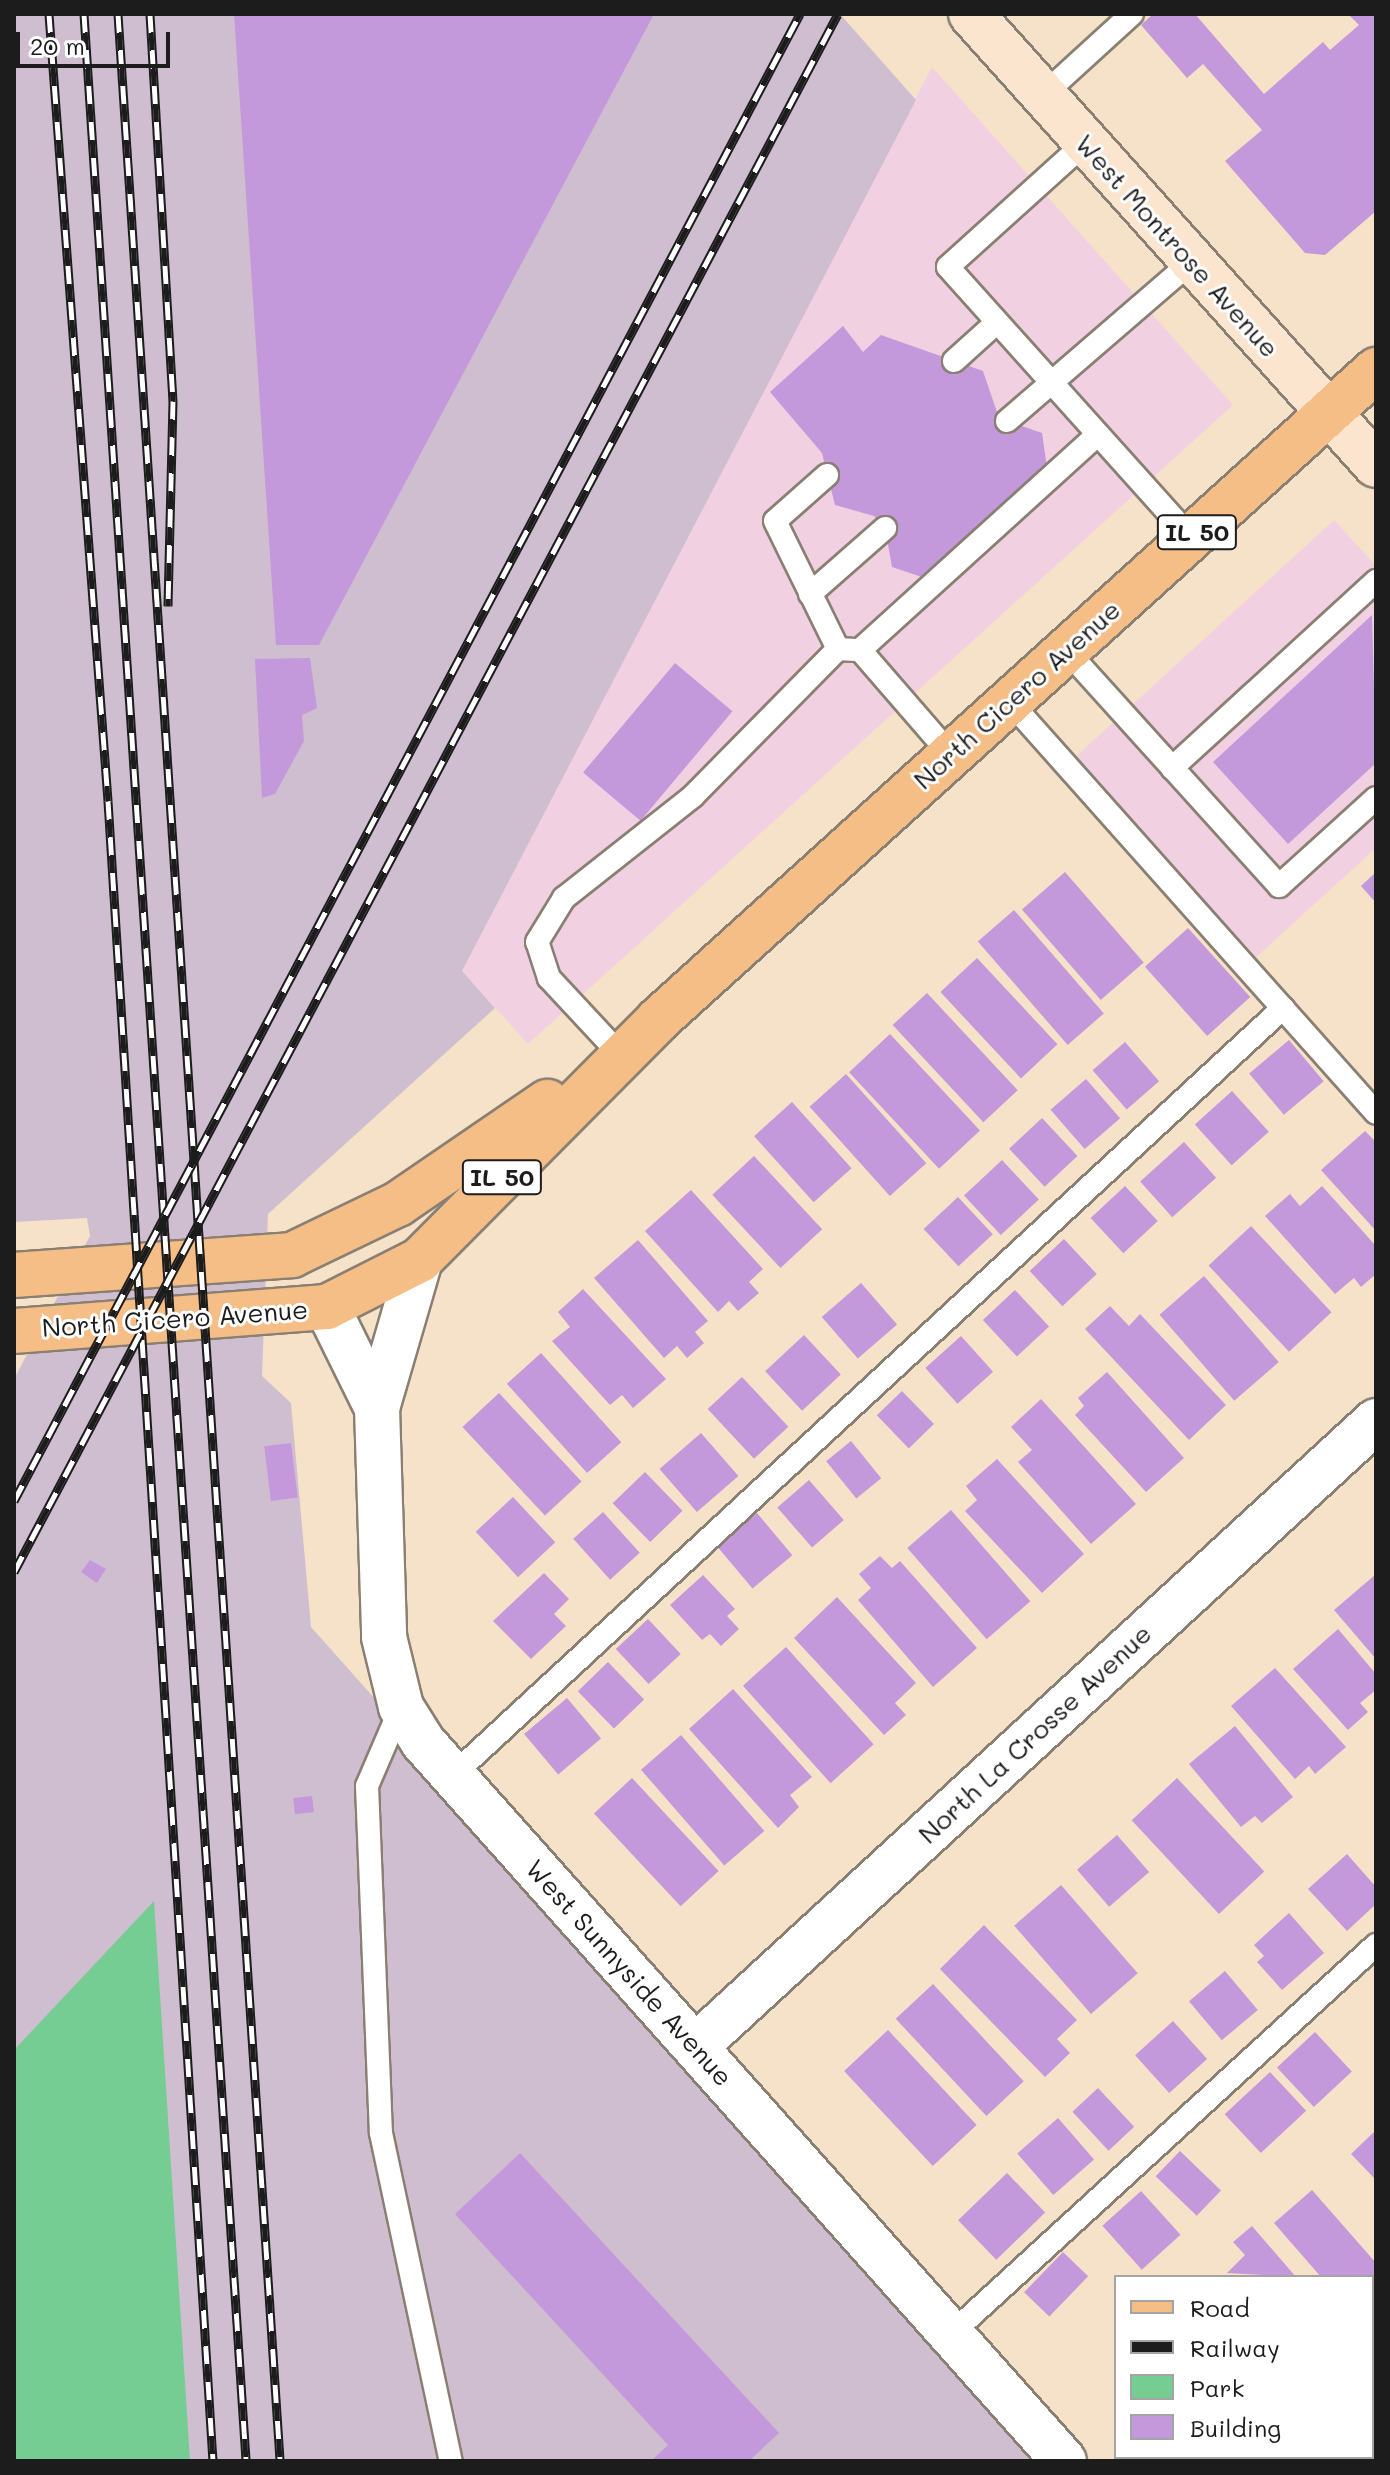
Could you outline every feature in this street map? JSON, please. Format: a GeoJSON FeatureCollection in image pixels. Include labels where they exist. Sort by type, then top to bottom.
{"type":"FeatureCollection","features":[{"type":"Feature","properties":{"kind":"main road","name":"West Montrose Avenue"},"geometry":{"type":"LineString","coordinates":[[963,18],[1041,97],[1376,465]]}},
{"type":"Feature","properties":{"kind":"main road","name":"North Cicero Avenue"},"geometry":{"type":"LineString","coordinates":[[14,1331],[327,1307],[420,1260],[658,1020],[1376,370]]}},
{"type":"Feature","properties":{"kind":"main road","name":"North Cicero Avenue"},"geometry":{"type":"LineString","coordinates":[[14,1275],[292,1255],[398,1204],[658,1020]]}},
{"type":"Feature","properties":{"kind":"street","name":"West Sunnyside Avenue"},"geometry":{"type":"LineString","coordinates":[[420,1260],[377,1408],[384,1637],[401,1707],[453,1775],[1064,2461]]}},
{"type":"Feature","properties":{"kind":"street","name":"West Sunnyside Avenue"},"geometry":{"type":"LineString","coordinates":[[327,1307],[377,1408]]}},
{"type":"Feature","properties":{"kind":"street","name":"North La Crosse Avenue"},"geometry":{"type":"LineString","coordinates":[[695,2047],[1376,1421]]}},
{"type":"Feature","properties":{"kind":"lane"},"geometry":{"type":"LineString","coordinates":[[1041,97],[1132,14]]}},
{"type":"Feature","properties":{"kind":"lane"},"geometry":{"type":"LineString","coordinates":[[1084,144],[948,267],[1191,538]]}},
{"type":"Feature","properties":{"kind":"lane"},"geometry":{"type":"LineString","coordinates":[[1007,421],[1191,262]]}},
{"type":"Feature","properties":{"kind":"lane"},"geometry":{"type":"LineString","coordinates":[[954,361],[997,322]]}},
{"type":"Feature","properties":{"kind":"lane"},"geometry":{"type":"LineString","coordinates":[[617,1051],[549,978],[537,942],[564,898],[693,796],[849,650],[1098,434]]}},
{"type":"Feature","properties":{"kind":"lane"},"geometry":{"type":"LineString","coordinates":[[827,475],[775,521],[810,594],[849,650],[951,755]]}},
{"type":"Feature","properties":{"kind":"lane"},"geometry":{"type":"LineString","coordinates":[[810,594],[885,528]]}},
{"type":"Feature","properties":{"kind":"lane"},"geometry":{"type":"LineString","coordinates":[[1172,768],[1376,581]]}},
{"type":"Feature","properties":{"kind":"lane"},"geometry":{"type":"LineString","coordinates":[[1066,650],[1279,886],[1376,798]]}},
{"type":"Feature","properties":{"kind":"lane"},"geometry":{"type":"LineString","coordinates":[[1010,702],[1376,1113]]}},
{"type":"Feature","properties":{"kind":"lane"},"geometry":{"type":"LineString","coordinates":[[453,1775],[1283,1008]]}},
{"type":"Feature","properties":{"kind":"lane"},"geometry":{"type":"LineString","coordinates":[[401,1707],[367,1786],[381,2133],[451,2461]]}},
{"type":"Feature","properties":{"kind":"lane"},"geometry":{"type":"LineString","coordinates":[[951,2334],[1376,1945]]}},
{"type":"Feature","properties":{"kind":"shaded area"},"geometry":{"type":"Polygon","coordinates":[[[14,14],[840,14],[916,100],[462,971],[495,1008],[268,1214],[262,1376],[291,1403],[311,1627],[1054,2461],[14,2461],[14,1379],[90,1236],[87,1218],[14,1222],[14,14]]]}},
{"type":"Feature","properties":{"kind":"shaded area"},"geometry":{"type":"Polygon","coordinates":[[[932,67],[1233,405],[528,1044],[462,971],[932,67]]]}},
{"type":"Feature","properties":{"kind":"shaded area"},"geometry":{"type":"Polygon","coordinates":[[[1334,520],[1376,566],[1376,848],[1252,961],[1070,762],[1334,520]]]}},
{"type":"Feature","properties":{"kind":"green space"},"geometry":{"type":"Polygon","coordinates":[[[154,1901],[190,2461],[14,2461],[14,2050],[154,1901]]]}},
{"type":"Feature","properties":{"kind":"building"},"geometry":{"type":"Polygon","coordinates":[[[234,14],[654,14],[319,645],[276,645],[234,14]]]}},
{"type":"Feature","properties":{"kind":"building"},"geometry":{"type":"Polygon","coordinates":[[[1153,14],[1195,14],[1264,94],[1323,42],[1330,50],[1359,25],[1348,14],[1376,14],[1376,211],[1325,255],[1305,253],[1225,161],[1262,130],[1203,64],[1187,78],[1141,25],[1153,14]]]}},
{"type":"Feature","properties":{"kind":"building"},"geometry":{"type":"Polygon","coordinates":[[[843,326],[863,352],[881,335],[983,371],[999,418],[1042,433],[1048,474],[931,580],[892,567],[885,528],[874,516],[835,505],[822,453],[770,392],[843,326]]]}},
{"type":"Feature","properties":{"kind":"building"},"geometry":{"type":"Polygon","coordinates":[[[1372,615],[1376,763],[1288,844],[1213,762],[1372,615]]]}},
{"type":"Feature","properties":{"kind":"building"},"geometry":{"type":"Polygon","coordinates":[[[310,658],[317,708],[302,715],[304,741],[275,794],[262,798],[255,659],[310,658]]]}},
{"type":"Feature","properties":{"kind":"building"},"geometry":{"type":"Polygon","coordinates":[[[675,663],[732,711],[641,821],[583,773],[675,663]]]}},
{"type":"Feature","properties":{"kind":"building"},"geometry":{"type":"Polygon","coordinates":[[[1065,872],[1144,963],[1101,1000],[1022,909],[1065,872]]]}},
{"type":"Feature","properties":{"kind":"building"},"geometry":{"type":"Polygon","coordinates":[[[1376,872],[1376,903],[1361,886],[1376,872]]]}},
{"type":"Feature","properties":{"kind":"building"},"geometry":{"type":"Polygon","coordinates":[[[1014,910],[1104,1013],[1068,1045],[978,941],[1014,910]]]}},
{"type":"Feature","properties":{"kind":"building"},"geometry":{"type":"Polygon","coordinates":[[[1188,928],[1250,997],[1207,1036],[1145,967],[1188,928]]]}},
{"type":"Feature","properties":{"kind":"building"},"geometry":{"type":"Polygon","coordinates":[[[977,958],[1057,1044],[1021,1078],[940,992],[977,958]]]}},
{"type":"Feature","properties":{"kind":"building"},"geometry":{"type":"Polygon","coordinates":[[[927,993],[1018,1090],[983,1122],[893,1025],[927,993]]]}},
{"type":"Feature","properties":{"kind":"building"},"geometry":{"type":"Polygon","coordinates":[[[890,1034],[980,1131],[939,1169],[849,1072],[890,1034]]]}},
{"type":"Feature","properties":{"kind":"building"},"geometry":{"type":"Polygon","coordinates":[[[1289,1040],[1324,1081],[1284,1115],[1249,1073],[1289,1040]]]}},
{"type":"Feature","properties":{"kind":"building"},"geometry":{"type":"Polygon","coordinates":[[[1125,1042],[1159,1081],[1127,1109],[1093,1070],[1125,1042]]]}},
{"type":"Feature","properties":{"kind":"building"},"geometry":{"type":"Polygon","coordinates":[[[846,1074],[926,1163],[890,1196],[810,1107],[846,1074]]]}},
{"type":"Feature","properties":{"kind":"building"},"geometry":{"type":"Polygon","coordinates":[[[1086,1079],[1120,1118],[1085,1149],[1051,1110],[1086,1079]]]}},
{"type":"Feature","properties":{"kind":"building"},"geometry":{"type":"Polygon","coordinates":[[[1232,1091],[1269,1132],[1232,1165],[1195,1124],[1232,1091]]]}},
{"type":"Feature","properties":{"kind":"building"},"geometry":{"type":"Polygon","coordinates":[[[792,1102],[852,1168],[814,1202],[754,1136],[792,1102]]]}},
{"type":"Feature","properties":{"kind":"building"},"geometry":{"type":"Polygon","coordinates":[[[1042,1118],[1077,1156],[1045,1187],[1009,1149],[1042,1118]]]}},
{"type":"Feature","properties":{"kind":"building"},"geometry":{"type":"Polygon","coordinates":[[[1365,1131],[1376,1142],[1376,1231],[1321,1170],[1365,1131]]]}},
{"type":"Feature","properties":{"kind":"building"},"geometry":{"type":"Polygon","coordinates":[[[1184,1142],[1216,1178],[1172,1217],[1140,1181],[1184,1142]]]}},
{"type":"Feature","properties":{"kind":"building"},"geometry":{"type":"Polygon","coordinates":[[[754,1156],[822,1229],[781,1268],[712,1195],[754,1156]]]}},
{"type":"Feature","properties":{"kind":"building"},"geometry":{"type":"Polygon","coordinates":[[[1002,1160],[1039,1199],[1001,1235],[964,1195],[1002,1160]]]}},
{"type":"Feature","properties":{"kind":"building"},"geometry":{"type":"Polygon","coordinates":[[[1125,1186],[1158,1221],[1123,1253],[1091,1218],[1125,1186]]]}},
{"type":"Feature","properties":{"kind":"building"},"geometry":{"type":"Polygon","coordinates":[[[1322,1186],[1376,1246],[1376,1274],[1361,1287],[1354,1278],[1335,1294],[1265,1216],[1290,1194],[1300,1206],[1322,1186]]]}},
{"type":"Feature","properties":{"kind":"building"},"geometry":{"type":"Polygon","coordinates":[[[691,1190],[763,1269],[749,1282],[759,1293],[738,1311],[729,1301],[718,1312],[645,1231],[691,1190]]]}},
{"type":"Feature","properties":{"kind":"building"},"geometry":{"type":"Polygon","coordinates":[[[958,1197],[993,1234],[958,1266],[924,1229],[958,1197]]]}},
{"type":"Feature","properties":{"kind":"building"},"geometry":{"type":"Polygon","coordinates":[[[1251,1226],[1331,1312],[1289,1352],[1209,1266],[1251,1226]]]}},
{"type":"Feature","properties":{"kind":"building"},"geometry":{"type":"Polygon","coordinates":[[[1064,1239],[1097,1274],[1062,1306],[1030,1271],[1064,1239]]]}},
{"type":"Feature","properties":{"kind":"building"},"geometry":{"type":"Polygon","coordinates":[[[638,1240],[708,1321],[695,1332],[704,1343],[687,1358],[677,1346],[664,1358],[594,1278],[638,1240]]]}},
{"type":"Feature","properties":{"kind":"building"},"geometry":{"type":"Polygon","coordinates":[[[1204,1276],[1279,1362],[1234,1401],[1159,1315],[1204,1276]]]}},
{"type":"Feature","properties":{"kind":"building"},"geometry":{"type":"Polygon","coordinates":[[[861,1283],[897,1325],[858,1359],[822,1317],[861,1283]]]}},
{"type":"Feature","properties":{"kind":"building"},"geometry":{"type":"Polygon","coordinates":[[[583,1289],[666,1379],[633,1408],[622,1395],[610,1405],[552,1341],[570,1327],[558,1312],[583,1289]]]}},
{"type":"Feature","properties":{"kind":"building"},"geometry":{"type":"Polygon","coordinates":[[[1015,1290],[1049,1327],[1017,1357],[983,1320],[1015,1290]]]}},
{"type":"Feature","properties":{"kind":"building"},"geometry":{"type":"Polygon","coordinates":[[[1110,1306],[1129,1326],[1140,1314],[1226,1405],[1189,1440],[1085,1329],[1110,1306]]]}},
{"type":"Feature","properties":{"kind":"building"},"geometry":{"type":"Polygon","coordinates":[[[804,1335],[841,1374],[802,1411],[765,1371],[804,1335]]]}},
{"type":"Feature","properties":{"kind":"building"},"geometry":{"type":"Polygon","coordinates":[[[961,1336],[993,1372],[957,1404],[925,1368],[961,1336]]]}},
{"type":"Feature","properties":{"kind":"building"},"geometry":{"type":"Polygon","coordinates":[[[541,1353],[621,1442],[587,1473],[507,1384],[541,1353]]]}},
{"type":"Feature","properties":{"kind":"building"},"geometry":{"type":"Polygon","coordinates":[[[1107,1372],[1184,1458],[1146,1492],[1075,1415],[1084,1406],[1078,1398],[1107,1372]]]}},
{"type":"Feature","properties":{"kind":"building"},"geometry":{"type":"Polygon","coordinates":[[[742,1377],[788,1427],[754,1459],[708,1409],[742,1377]]]}},
{"type":"Feature","properties":{"kind":"building"},"geometry":{"type":"Polygon","coordinates":[[[902,1391],[934,1424],[909,1448],[877,1415],[902,1391]]]}},
{"type":"Feature","properties":{"kind":"building"},"geometry":{"type":"Polygon","coordinates":[[[499,1393],[582,1481],[545,1516],[462,1427],[499,1393]]]}},
{"type":"Feature","properties":{"kind":"building"},"geometry":{"type":"Polygon","coordinates":[[[1041,1399],[1136,1504],[1091,1544],[1018,1462],[1032,1450],[1011,1427],[1041,1399]]]}},
{"type":"Feature","properties":{"kind":"building"},"geometry":{"type":"Polygon","coordinates":[[[701,1433],[738,1476],[697,1512],[659,1469],[701,1433]]]}},
{"type":"Feature","properties":{"kind":"building"},"geometry":{"type":"Polygon","coordinates":[[[851,1441],[881,1478],[856,1498],[826,1461],[851,1441]]]}},
{"type":"Feature","properties":{"kind":"building"},"geometry":{"type":"Polygon","coordinates":[[[291,1443],[298,1498],[271,1501],[264,1446],[291,1443]]]}},
{"type":"Feature","properties":{"kind":"building"},"geometry":{"type":"Polygon","coordinates":[[[997,1459],[1084,1554],[1042,1593],[965,1511],[977,1500],[966,1486],[997,1459]]]}},
{"type":"Feature","properties":{"kind":"building"},"geometry":{"type":"Polygon","coordinates":[[[645,1472],[683,1511],[650,1542],[613,1503],[645,1472]]]}},
{"type":"Feature","properties":{"kind":"building"},"geometry":{"type":"Polygon","coordinates":[[[809,1480],[844,1520],[812,1548],[777,1508],[809,1480]]]}},
{"type":"Feature","properties":{"kind":"building"},"geometry":{"type":"Polygon","coordinates":[[[513,1497],[555,1542],[518,1577],[476,1532],[513,1497]]]}},
{"type":"Feature","properties":{"kind":"building"},"geometry":{"type":"Polygon","coordinates":[[[951,1510],[1030,1601],[987,1639],[907,1548],[951,1510]]]}},
{"type":"Feature","properties":{"kind":"building"},"geometry":{"type":"Polygon","coordinates":[[[603,1512],[640,1553],[610,1580],[573,1539],[603,1512]]]}},
{"type":"Feature","properties":{"kind":"building"},"geometry":{"type":"Polygon","coordinates":[[[757,1513],[792,1555],[753,1589],[717,1546],[757,1513]]]}},
{"type":"Feature","properties":{"kind":"building"},"geometry":{"type":"Polygon","coordinates":[[[880,1556],[892,1568],[900,1561],[977,1648],[933,1687],[858,1600],[871,1588],[859,1574],[880,1556]]]}},
{"type":"Feature","properties":{"kind":"building"},"geometry":{"type":"Polygon","coordinates":[[[90,1560],[106,1569],[97,1583],[81,1572],[90,1560]]]}},
{"type":"Feature","properties":{"kind":"building"},"geometry":{"type":"Polygon","coordinates":[[[544,1573],[569,1599],[554,1614],[566,1626],[531,1659],[493,1621],[544,1573]]]}},
{"type":"Feature","properties":{"kind":"building"},"geometry":{"type":"Polygon","coordinates":[[[1376,1574],[1376,1659],[1334,1610],[1376,1574]]]}},
{"type":"Feature","properties":{"kind":"building"},"geometry":{"type":"Polygon","coordinates":[[[703,1575],[735,1609],[727,1616],[739,1629],[721,1646],[710,1634],[702,1640],[670,1605],[703,1575]]]}},
{"type":"Feature","properties":{"kind":"building"},"geometry":{"type":"Polygon","coordinates":[[[837,1597],[916,1683],[895,1703],[906,1715],[884,1735],[794,1638],[837,1597]]]}},
{"type":"Feature","properties":{"kind":"building"},"geometry":{"type":"Polygon","coordinates":[[[648,1619],[681,1654],[649,1684],[616,1649],[648,1619]]]}},
{"type":"Feature","properties":{"kind":"building"},"geometry":{"type":"Polygon","coordinates":[[[1338,1629],[1376,1674],[1376,1690],[1360,1703],[1368,1712],[1348,1730],[1293,1669],[1338,1629]]]}},
{"type":"Feature","properties":{"kind":"building"},"geometry":{"type":"Polygon","coordinates":[[[786,1647],[874,1744],[831,1783],[743,1686],[786,1647]]]}},
{"type":"Feature","properties":{"kind":"building"},"geometry":{"type":"Polygon","coordinates":[[[608,1662],[644,1699],[614,1729],[578,1691],[608,1662]]]}},
{"type":"Feature","properties":{"kind":"building"},"geometry":{"type":"Polygon","coordinates":[[[1275,1668],[1346,1747],[1315,1774],[1309,1766],[1295,1779],[1231,1706],[1275,1668]]]}},
{"type":"Feature","properties":{"kind":"building"},"geometry":{"type":"Polygon","coordinates":[[[733,1689],[812,1777],[790,1795],[799,1807],[778,1828],[689,1729],[733,1689]]]}},
{"type":"Feature","properties":{"kind":"building"},"geometry":{"type":"Polygon","coordinates":[[[567,1698],[601,1739],[558,1775],[524,1734],[567,1698]]]}},
{"type":"Feature","properties":{"kind":"building"},"geometry":{"type":"Polygon","coordinates":[[[1235,1726],[1293,1797],[1262,1823],[1255,1816],[1241,1827],[1189,1764],[1235,1726]]]}},
{"type":"Feature","properties":{"kind":"building"},"geometry":{"type":"Polygon","coordinates":[[[681,1735],[764,1831],[724,1866],[641,1770],[681,1735]]]}},
{"type":"Feature","properties":{"kind":"building"},"geometry":{"type":"Polygon","coordinates":[[[632,1778],[719,1871],[681,1906],[594,1813],[632,1778]]]}},
{"type":"Feature","properties":{"kind":"building"},"geometry":{"type":"Polygon","coordinates":[[[1177,1778],[1264,1872],[1219,1914],[1132,1820],[1177,1778]]]}},
{"type":"Feature","properties":{"kind":"building"},"geometry":{"type":"Polygon","coordinates":[[[312,1796],[314,1812],[295,1814],[293,1798],[312,1796]]]}},
{"type":"Feature","properties":{"kind":"building"},"geometry":{"type":"Polygon","coordinates":[[[1117,1835],[1149,1872],[1109,1907],[1077,1870],[1117,1835]]]}},
{"type":"Feature","properties":{"kind":"building"},"geometry":{"type":"Polygon","coordinates":[[[1347,1854],[1376,1887],[1376,1904],[1347,1931],[1308,1889],[1347,1854]]]}},
{"type":"Feature","properties":{"kind":"building"},"geometry":{"type":"Polygon","coordinates":[[[1061,1885],[1138,1973],[1091,2014],[1014,1926],[1061,1885]]]}},
{"type":"Feature","properties":{"kind":"building"},"geometry":{"type":"Polygon","coordinates":[[[1289,1913],[1324,1953],[1282,1990],[1257,1962],[1264,1956],[1254,1945],[1289,1913]]]}},
{"type":"Feature","properties":{"kind":"building"},"geometry":{"type":"Polygon","coordinates":[[[984,1925],[1077,2020],[1057,2039],[1070,2053],[1045,2077],[940,1969],[984,1925]]]}},
{"type":"Feature","properties":{"kind":"building"},"geometry":{"type":"Polygon","coordinates":[[[1225,1971],[1258,2010],[1222,2040],[1189,2001],[1225,1971]]]}},
{"type":"Feature","properties":{"kind":"building"},"geometry":{"type":"Polygon","coordinates":[[[933,1984],[1024,2081],[986,2116],[896,2019],[933,1984]]]}},
{"type":"Feature","properties":{"kind":"building"},"geometry":{"type":"Polygon","coordinates":[[[1173,2021],[1207,2059],[1169,2093],[1135,2055],[1173,2021]]]}},
{"type":"Feature","properties":{"kind":"building"},"geometry":{"type":"Polygon","coordinates":[[[888,2030],[977,2125],[933,2166],[844,2071],[888,2030]]]}},
{"type":"Feature","properties":{"kind":"building"},"geometry":{"type":"Polygon","coordinates":[[[1315,2032],[1352,2071],[1314,2107],[1277,2067],[1315,2032]]]}},
{"type":"Feature","properties":{"kind":"building"},"geometry":{"type":"Polygon","coordinates":[[[1270,2072],[1306,2111],[1261,2153],[1225,2114],[1270,2072]]]}},
{"type":"Feature","properties":{"kind":"building"},"geometry":{"type":"Polygon","coordinates":[[[1098,2088],[1134,2127],[1109,2151],[1072,2112],[1098,2088]]]}},
{"type":"Feature","properties":{"kind":"building"},"geometry":{"type":"Polygon","coordinates":[[[1058,2118],[1094,2160],[1053,2195],[1017,2153],[1058,2118]]]}},
{"type":"Feature","properties":{"kind":"building"},"geometry":{"type":"Polygon","coordinates":[[[1376,2130],[1376,2180],[1351,2154],[1376,2130]]]}},
{"type":"Feature","properties":{"kind":"building"},"geometry":{"type":"Polygon","coordinates":[[[1180,2151],[1221,2191],[1197,2216],[1156,2176],[1180,2151]]]}},
{"type":"Feature","properties":{"kind":"building"},"geometry":{"type":"Polygon","coordinates":[[[520,2153],[779,2433],[749,2461],[651,2461],[668,2445],[455,2214],[520,2153]]]}},
{"type":"Feature","properties":{"kind":"building"},"geometry":{"type":"Polygon","coordinates":[[[1007,2173],[1045,2213],[996,2260],[958,2220],[1007,2173]]]}},
{"type":"Feature","properties":{"kind":"building"},"geometry":{"type":"Polygon","coordinates":[[[1312,2190],[1376,2263],[1374,2278],[1374,2275],[1319,2275],[1274,2223],[1312,2190]]]}},
{"type":"Feature","properties":{"kind":"building"},"geometry":{"type":"Polygon","coordinates":[[[1141,2191],[1180,2235],[1142,2270],[1102,2226],[1141,2191]]]}},
{"type":"Feature","properties":{"kind":"building"},"geometry":{"type":"Polygon","coordinates":[[[1252,2226],[1294,2275],[1227,2273],[1245,2255],[1233,2242],[1252,2226]]]}},
{"type":"Feature","properties":{"kind":"building"},"geometry":{"type":"Polygon","coordinates":[[[1063,2252],[1088,2276],[1049,2317],[1024,2292],[1063,2252]]]}},
{"type":"Feature","properties":{"kind":"railway"},"geometry":{"type":"LineString","coordinates":[[49,14],[108,801],[213,2461]]}},
{"type":"Feature","properties":{"kind":"railway"},"geometry":{"type":"LineString","coordinates":[[84,14],[246,2461]]}},
{"type":"Feature","properties":{"kind":"railway"},"geometry":{"type":"LineString","coordinates":[[118,14],[280,2461]]}},
{"type":"Feature","properties":{"kind":"railway"},"geometry":{"type":"LineString","coordinates":[[150,14],[173,401],[168,606]]}},
{"type":"Feature","properties":{"kind":"railway"},"geometry":{"type":"LineString","coordinates":[[14,1501],[800,14]]}},
{"type":"Feature","properties":{"kind":"railway"},"geometry":{"type":"LineString","coordinates":[[14,1572],[838,14]]}}]}
